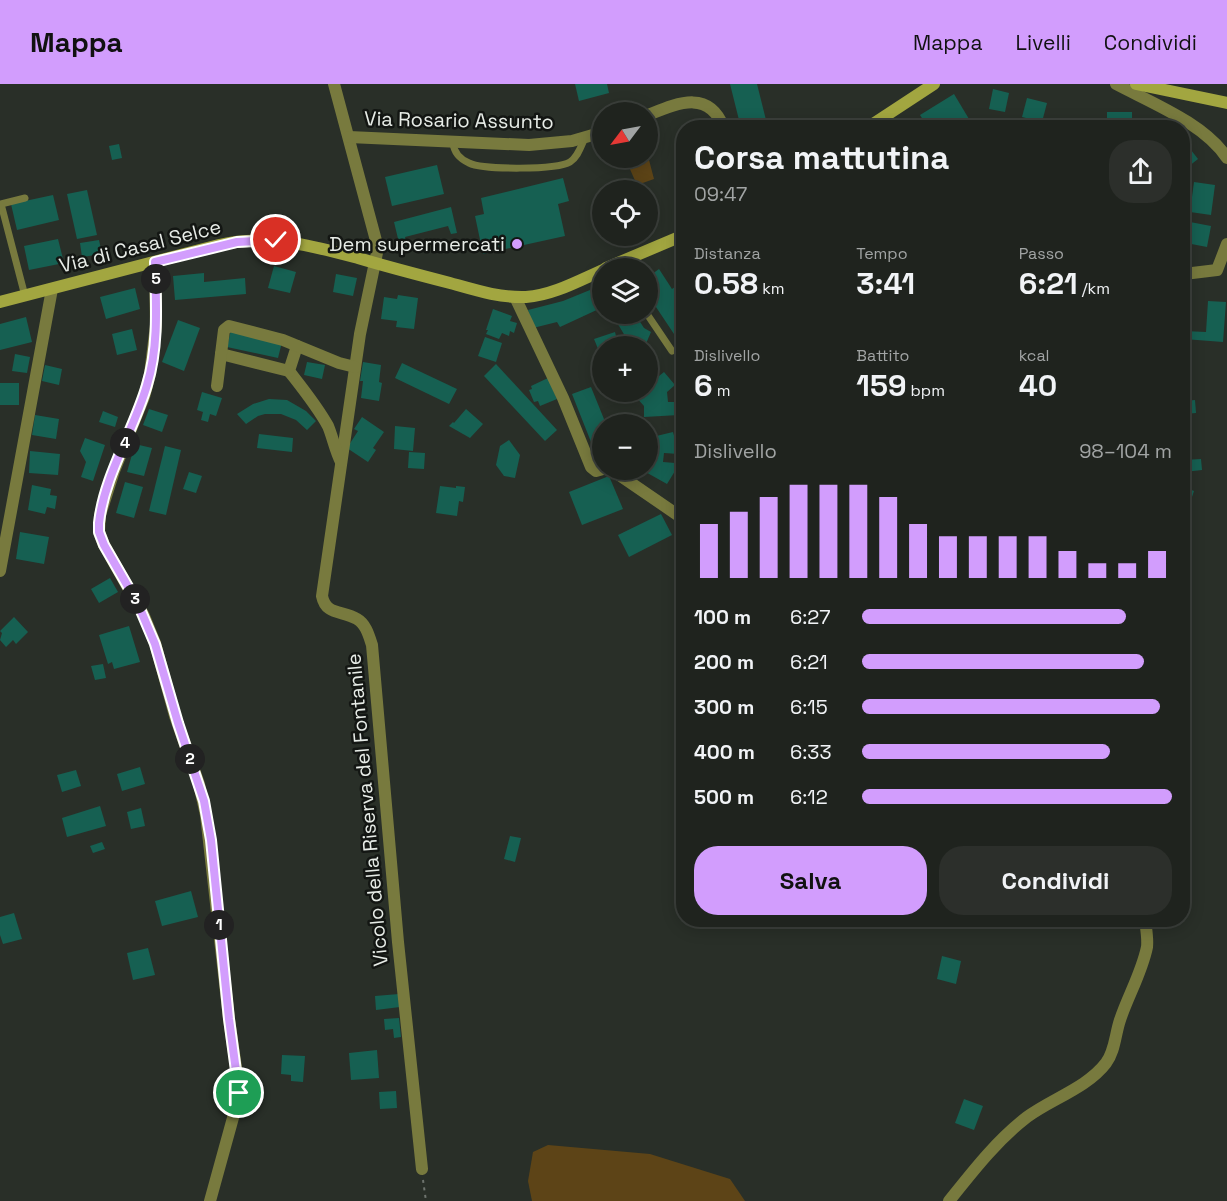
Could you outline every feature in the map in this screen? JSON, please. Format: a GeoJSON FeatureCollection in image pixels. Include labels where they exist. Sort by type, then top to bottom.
{"type":"FeatureCollection","features":[{"type":"Feature","properties":{"kind":"main road"},"geometry":{"type":"LineString","coordinates":[[879,120],[934,84]]}},
{"type":"Feature","properties":{"kind":"main road"},"geometry":{"type":"LineString","coordinates":[[1136,84],[1227,103]]}},
{"type":"Feature","properties":{"kind":"main road","name":"Via di Casal Selce"},"geometry":{"type":"LineString","coordinates":[[633,258],[676,239]]}},
{"type":"Feature","properties":{"kind":"main road","name":"Via di Casal Selce"},"geometry":{"type":"LineString","coordinates":[[0,302],[237,242],[266,240],[307,245],[484,292],[515,297],[550,292],[592,275]]}},
{"type":"Feature","properties":{"kind":"street","name":"Vicolo della Riserva del Fontanile"},"geometry":{"type":"LineString","coordinates":[[334,84],[378,243],[376,263],[360,334],[322,596],[326,607],[332,611],[359,620],[366,629],[372,645],[398,942],[422,1169]]}},
{"type":"Feature","properties":{"kind":"street"},"geometry":{"type":"LineString","coordinates":[[1116,84],[1179,120]]}},
{"type":"Feature","properties":{"kind":"street"},"geometry":{"type":"LineString","coordinates":[[658,111],[696,102],[714,110],[720,120]]}},
{"type":"Feature","properties":{"kind":"street"},"geometry":{"type":"LineString","coordinates":[[1190,126],[1218,146],[1227,158]]}},
{"type":"Feature","properties":{"kind":"street","name":"Via Rosario Assunto"},"geometry":{"type":"LineString","coordinates":[[349,137],[529,145],[592,136]]}},
{"type":"Feature","properties":{"kind":"street"},"geometry":{"type":"LineString","coordinates":[[1190,273],[1222,270],[1227,244]]}},
{"type":"Feature","properties":{"kind":"street"},"geometry":{"type":"LineString","coordinates":[[155,262],[156,325],[150,374],[144,397],[114,471],[100,516],[99,532],[141,610],[158,651],[178,723],[199,784],[209,832],[229,1019],[239,1088],[239,1096],[210,1201]]}},
{"type":"Feature","properties":{"kind":"street"},"geometry":{"type":"LineString","coordinates":[[0,571],[52,289]]}},
{"type":"Feature","properties":{"kind":"street"},"geometry":{"type":"LineString","coordinates":[[515,297],[563,398],[592,467]]}},
{"type":"Feature","properties":{"kind":"street"},"geometry":{"type":"LineString","coordinates":[[217,386],[224,330],[229,326],[283,340],[355,367]]}},
{"type":"Feature","properties":{"kind":"street"},"geometry":{"type":"LineString","coordinates":[[289,371],[297,346]]}},
{"type":"Feature","properties":{"kind":"street"},"geometry":{"type":"LineString","coordinates":[[221,354],[289,371],[315,404],[329,429],[334,449],[341,462]]}},
{"type":"Feature","properties":{"kind":"street"},"geometry":{"type":"LineString","coordinates":[[627,480],[676,514]]}},
{"type":"Feature","properties":{"kind":"street"},"geometry":{"type":"LineString","coordinates":[[949,1201],[984,1157],[1012,1130],[1033,1113],[1090,1078],[1106,1063],[1113,1049],[1119,1022],[1145,952],[1146,927]]}},
{"type":"Feature","properties":{"kind":"lane"},"geometry":{"type":"LineString","coordinates":[[453,143],[458,156],[472,165],[547,167],[570,162],[577,155],[585,138]]}},
{"type":"Feature","properties":{"kind":"lane"},"geometry":{"type":"LineString","coordinates":[[25,198],[1,204],[25,296]]}},
{"type":"Feature","properties":{"kind":"lane"},"geometry":{"type":"LineString","coordinates":[[654,324],[672,351]]}},
{"type":"Feature","properties":{"kind":"path"},"geometry":{"type":"LineString","coordinates":[[422,1169],[426,1201]]}},
{"type":"Feature","properties":{"kind":"shaded area"},"geometry":{"type":"Polygon","coordinates":[[[629,168],[651,168],[654,179],[635,180],[629,168]]]}},
{"type":"Feature","properties":{"kind":"shaded area"},"geometry":{"type":"Polygon","coordinates":[[[548,1145],[650,1154],[730,1179],[745,1201],[532,1201],[528,1181],[533,1152],[548,1145]]]}},
{"type":"Feature","properties":{"kind":"building"},"geometry":{"type":"Polygon","coordinates":[[[575,84],[607,84],[609,93],[579,101],[575,84]]]}},
{"type":"Feature","properties":{"kind":"building"},"geometry":{"type":"Polygon","coordinates":[[[730,84],[757,84],[766,120],[739,120],[730,84]]]}},
{"type":"Feature","properties":{"kind":"building"},"geometry":{"type":"Polygon","coordinates":[[[993,89],[1009,93],[1005,112],[989,109],[993,89]]]}},
{"type":"Feature","properties":{"kind":"building"},"geometry":{"type":"Polygon","coordinates":[[[954,94],[969,119],[923,120],[920,115],[954,94]]]}},
{"type":"Feature","properties":{"kind":"building"},"geometry":{"type":"Polygon","coordinates":[[[1027,98],[1047,103],[1043,120],[1022,117],[1027,98]]]}},
{"type":"Feature","properties":{"kind":"building"},"geometry":{"type":"Polygon","coordinates":[[[1107,112],[1132,112],[1132,120],[1107,120],[1107,112]]]}},
{"type":"Feature","properties":{"kind":"building"},"geometry":{"type":"Polygon","coordinates":[[[119,144],[122,158],[112,160],[109,146],[119,144]]]}},
{"type":"Feature","properties":{"kind":"building"},"geometry":{"type":"Polygon","coordinates":[[[1190,149],[1198,159],[1190,165],[1190,149]]]}},
{"type":"Feature","properties":{"kind":"building"},"geometry":{"type":"Polygon","coordinates":[[[437,165],[444,194],[392,206],[385,177],[437,165]]]}},
{"type":"Feature","properties":{"kind":"building"},"geometry":{"type":"Polygon","coordinates":[[[563,178],[569,201],[558,204],[565,236],[483,254],[475,216],[484,214],[481,198],[563,178]]]}},
{"type":"Feature","properties":{"kind":"building"},"geometry":{"type":"Polygon","coordinates":[[[1194,182],[1215,185],[1211,215],[1190,212],[1194,182]]]}},
{"type":"Feature","properties":{"kind":"building"},"geometry":{"type":"Polygon","coordinates":[[[87,190],[97,235],[77,239],[67,194],[87,190]]]}},
{"type":"Feature","properties":{"kind":"building"},"geometry":{"type":"Polygon","coordinates":[[[53,195],[59,220],[17,230],[11,204],[53,195]]]}},
{"type":"Feature","properties":{"kind":"building"},"geometry":{"type":"Polygon","coordinates":[[[451,207],[457,233],[451,234],[448,226],[405,237],[407,245],[400,247],[394,222],[451,207]]]}},
{"type":"Feature","properties":{"kind":"building"},"geometry":{"type":"Polygon","coordinates":[[[1190,222],[1211,226],[1207,247],[1190,244],[1190,222]]]}},
{"type":"Feature","properties":{"kind":"building"},"geometry":{"type":"Polygon","coordinates":[[[58,239],[64,263],[29,270],[24,246],[58,239]]]}},
{"type":"Feature","properties":{"kind":"building"},"geometry":{"type":"Polygon","coordinates":[[[99,240],[102,254],[82,257],[80,243],[99,240]]]}},
{"type":"Feature","properties":{"kind":"building"},"geometry":{"type":"Polygon","coordinates":[[[274,266],[296,272],[290,293],[268,288],[274,266]]]}},
{"type":"Feature","properties":{"kind":"building"},"geometry":{"type":"Polygon","coordinates":[[[659,269],[672,289],[676,286],[676,337],[658,310],[659,269]]]}},
{"type":"Feature","properties":{"kind":"building"},"geometry":{"type":"Polygon","coordinates":[[[204,273],[204,282],[245,278],[246,294],[175,300],[173,276],[204,273]]]}},
{"type":"Feature","properties":{"kind":"building"},"geometry":{"type":"Polygon","coordinates":[[[336,274],[357,278],[353,296],[333,292],[336,274]]]}},
{"type":"Feature","properties":{"kind":"building"},"geometry":{"type":"Polygon","coordinates":[[[135,288],[140,309],[106,319],[100,297],[135,288]]]}},
{"type":"Feature","properties":{"kind":"building"},"geometry":{"type":"Polygon","coordinates":[[[590,290],[592,312],[560,327],[557,322],[533,328],[528,310],[563,301],[590,290]]]}},
{"type":"Feature","properties":{"kind":"building"},"geometry":{"type":"Polygon","coordinates":[[[398,295],[418,298],[414,329],[396,327],[397,321],[381,319],[384,297],[397,299],[398,295]]]}},
{"type":"Feature","properties":{"kind":"building"},"geometry":{"type":"Polygon","coordinates":[[[1208,301],[1226,302],[1223,342],[1190,339],[1190,331],[1206,332],[1208,301]]]}},
{"type":"Feature","properties":{"kind":"building"},"geometry":{"type":"Polygon","coordinates":[[[493,309],[512,316],[510,321],[517,323],[514,333],[510,331],[509,336],[502,333],[499,339],[486,334],[493,309]]]}},
{"type":"Feature","properties":{"kind":"building"},"geometry":{"type":"Polygon","coordinates":[[[26,317],[32,342],[0,350],[0,324],[26,317]]]}},
{"type":"Feature","properties":{"kind":"building"},"geometry":{"type":"Polygon","coordinates":[[[178,320],[200,328],[184,371],[162,362],[178,320]]]}},
{"type":"Feature","properties":{"kind":"building"},"geometry":{"type":"Polygon","coordinates":[[[618,324],[641,324],[651,332],[649,336],[625,336],[618,324]]]}},
{"type":"Feature","properties":{"kind":"building"},"geometry":{"type":"Polygon","coordinates":[[[132,329],[137,350],[117,355],[112,334],[132,329]]]}},
{"type":"Feature","properties":{"kind":"building"},"geometry":{"type":"Polygon","coordinates":[[[231,330],[282,342],[278,358],[227,347],[231,330]]]}},
{"type":"Feature","properties":{"kind":"building"},"geometry":{"type":"Polygon","coordinates":[[[615,332],[616,336],[603,336],[615,332]]]}},
{"type":"Feature","properties":{"kind":"building"},"geometry":{"type":"Polygon","coordinates":[[[485,337],[502,343],[496,362],[478,356],[485,337]]]}},
{"type":"Feature","properties":{"kind":"building"},"geometry":{"type":"Polygon","coordinates":[[[15,354],[30,357],[27,373],[12,371],[15,354]]]}},
{"type":"Feature","properties":{"kind":"building"},"geometry":{"type":"Polygon","coordinates":[[[307,362],[325,365],[322,379],[304,375],[307,362]]]}},
{"type":"Feature","properties":{"kind":"building"},"geometry":{"type":"Polygon","coordinates":[[[363,362],[381,365],[379,382],[382,383],[379,401],[361,398],[363,381],[360,381],[363,362]]]}},
{"type":"Feature","properties":{"kind":"building"},"geometry":{"type":"Polygon","coordinates":[[[402,363],[457,389],[449,404],[395,378],[402,363]]]}},
{"type":"Feature","properties":{"kind":"building"},"geometry":{"type":"Polygon","coordinates":[[[496,364],[557,430],[545,441],[484,376],[496,364]]]}},
{"type":"Feature","properties":{"kind":"building"},"geometry":{"type":"Polygon","coordinates":[[[45,365],[62,369],[59,385],[42,381],[45,365]]]}},
{"type":"Feature","properties":{"kind":"building"},"geometry":{"type":"Polygon","coordinates":[[[664,372],[675,385],[667,392],[668,402],[676,402],[676,415],[644,414],[644,406],[640,402],[658,402],[658,377],[664,372]]]}},
{"type":"Feature","properties":{"kind":"building"},"geometry":{"type":"Polygon","coordinates":[[[548,378],[557,399],[540,406],[538,401],[534,402],[529,390],[532,389],[531,386],[548,378]]]}},
{"type":"Feature","properties":{"kind":"building"},"geometry":{"type":"Polygon","coordinates":[[[0,383],[19,383],[19,405],[0,405],[0,383]]]}},
{"type":"Feature","properties":{"kind":"building"},"geometry":{"type":"Polygon","coordinates":[[[591,387],[592,402],[597,402],[602,414],[592,414],[592,444],[572,394],[591,387]]]}},
{"type":"Feature","properties":{"kind":"building"},"geometry":{"type":"Polygon","coordinates":[[[202,392],[222,398],[216,416],[210,414],[208,422],[201,420],[203,412],[197,410],[202,392]]]}},
{"type":"Feature","properties":{"kind":"building"},"geometry":{"type":"Polygon","coordinates":[[[269,399],[287,400],[306,411],[316,421],[307,430],[296,420],[281,414],[258,416],[246,424],[237,414],[253,404],[269,399]]]}},
{"type":"Feature","properties":{"kind":"building"},"geometry":{"type":"Polygon","coordinates":[[[1190,400],[1195,400],[1196,413],[1190,414],[1190,400]]]}},
{"type":"Feature","properties":{"kind":"building"},"geometry":{"type":"Polygon","coordinates":[[[149,409],[168,415],[162,432],[143,425],[149,409]]]}},
{"type":"Feature","properties":{"kind":"building"},"geometry":{"type":"Polygon","coordinates":[[[466,409],[483,424],[470,438],[449,426],[466,409]]]}},
{"type":"Feature","properties":{"kind":"building"},"geometry":{"type":"Polygon","coordinates":[[[103,411],[118,417],[115,427],[99,422],[103,411]]]}},
{"type":"Feature","properties":{"kind":"building"},"geometry":{"type":"Polygon","coordinates":[[[35,415],[59,419],[56,439],[32,435],[35,415]]]}},
{"type":"Feature","properties":{"kind":"building"},"geometry":{"type":"Polygon","coordinates":[[[362,417],[384,432],[373,448],[376,450],[368,462],[347,448],[358,431],[354,429],[362,417]]]}},
{"type":"Feature","properties":{"kind":"building"},"geometry":{"type":"Polygon","coordinates":[[[395,426],[415,428],[413,451],[394,449],[395,426]]]}},
{"type":"Feature","properties":{"kind":"building"},"geometry":{"type":"Polygon","coordinates":[[[673,432],[676,454],[664,453],[663,462],[675,463],[675,471],[667,484],[658,479],[658,436],[673,432]]]}},
{"type":"Feature","properties":{"kind":"building"},"geometry":{"type":"Polygon","coordinates":[[[259,434],[293,438],[292,452],[257,448],[259,434]]]}},
{"type":"Feature","properties":{"kind":"building"},"geometry":{"type":"Polygon","coordinates":[[[85,438],[105,445],[93,481],[81,477],[86,462],[80,451],[85,438]]]}},
{"type":"Feature","properties":{"kind":"building"},"geometry":{"type":"Polygon","coordinates":[[[509,440],[520,455],[515,478],[504,476],[496,465],[500,446],[509,440]]]}},
{"type":"Feature","properties":{"kind":"building"},"geometry":{"type":"Polygon","coordinates":[[[135,444],[152,448],[144,476],[127,472],[135,444]]]}},
{"type":"Feature","properties":{"kind":"building"},"geometry":{"type":"Polygon","coordinates":[[[165,446],[181,450],[166,515],[149,511],[165,446]]]}},
{"type":"Feature","properties":{"kind":"building"},"geometry":{"type":"Polygon","coordinates":[[[30,451],[60,454],[58,475],[29,473],[30,451]]]}},
{"type":"Feature","properties":{"kind":"building"},"geometry":{"type":"Polygon","coordinates":[[[409,452],[425,453],[424,469],[408,468],[409,452]]]}},
{"type":"Feature","properties":{"kind":"building"},"geometry":{"type":"Polygon","coordinates":[[[1201,459],[1202,470],[1190,471],[1190,460],[1201,459]]]}},
{"type":"Feature","properties":{"kind":"building"},"geometry":{"type":"Polygon","coordinates":[[[189,472],[202,476],[196,493],[183,489],[189,472]]]}},
{"type":"Feature","properties":{"kind":"building"},"geometry":{"type":"Polygon","coordinates":[[[599,480],[611,480],[623,509],[582,525],[569,492],[599,480]]]}},
{"type":"Feature","properties":{"kind":"building"},"geometry":{"type":"Polygon","coordinates":[[[125,482],[143,487],[134,518],[116,513],[125,482]]]}},
{"type":"Feature","properties":{"kind":"building"},"geometry":{"type":"Polygon","coordinates":[[[32,485],[51,489],[50,495],[57,496],[55,509],[47,507],[45,514],[28,510],[32,485]]]}},
{"type":"Feature","properties":{"kind":"building"},"geometry":{"type":"Polygon","coordinates":[[[440,486],[465,487],[463,502],[459,501],[457,516],[436,513],[440,486]]]}},
{"type":"Feature","properties":{"kind":"building"},"geometry":{"type":"Polygon","coordinates":[[[1190,489],[1194,491],[1190,503],[1190,489]]]}},
{"type":"Feature","properties":{"kind":"building"},"geometry":{"type":"Polygon","coordinates":[[[661,514],[672,535],[629,557],[618,535],[661,514]]]}},
{"type":"Feature","properties":{"kind":"building"},"geometry":{"type":"Polygon","coordinates":[[[20,532],[49,537],[44,564],[16,559],[20,532]]]}},
{"type":"Feature","properties":{"kind":"building"},"geometry":{"type":"Polygon","coordinates":[[[110,578],[118,592],[99,603],[91,589],[110,578]]]}},
{"type":"Feature","properties":{"kind":"building"},"geometry":{"type":"Polygon","coordinates":[[[14,617],[28,632],[16,644],[13,640],[6,647],[0,640],[2,633],[0,631],[14,617]]]}},
{"type":"Feature","properties":{"kind":"building"},"geometry":{"type":"Polygon","coordinates":[[[129,626],[140,662],[114,669],[112,662],[108,664],[99,635],[129,626]]]}},
{"type":"Feature","properties":{"kind":"building"},"geometry":{"type":"Polygon","coordinates":[[[103,664],[106,678],[95,680],[91,666],[103,664]]]}},
{"type":"Feature","properties":{"kind":"building"},"geometry":{"type":"Polygon","coordinates":[[[140,767],[145,784],[122,791],[117,774],[140,767]]]}},
{"type":"Feature","properties":{"kind":"building"},"geometry":{"type":"Polygon","coordinates":[[[76,770],[81,786],[62,792],[57,775],[76,770]]]}},
{"type":"Feature","properties":{"kind":"building"},"geometry":{"type":"Polygon","coordinates":[[[100,806],[106,826],[67,837],[62,818],[100,806]]]}},
{"type":"Feature","properties":{"kind":"building"},"geometry":{"type":"Polygon","coordinates":[[[141,808],[145,826],[131,829],[127,812],[141,808]]]}},
{"type":"Feature","properties":{"kind":"building"},"geometry":{"type":"Polygon","coordinates":[[[510,836],[521,838],[515,862],[504,859],[510,836]]]}},
{"type":"Feature","properties":{"kind":"building"},"geometry":{"type":"Polygon","coordinates":[[[102,842],[105,849],[93,853],[90,846],[102,842]]]}},
{"type":"Feature","properties":{"kind":"building"},"geometry":{"type":"Polygon","coordinates":[[[191,891],[198,917],[162,926],[155,901],[191,891]]]}},
{"type":"Feature","properties":{"kind":"building"},"geometry":{"type":"Polygon","coordinates":[[[14,913],[22,939],[3,944],[0,935],[0,917],[14,913]]]}},
{"type":"Feature","properties":{"kind":"building"},"geometry":{"type":"Polygon","coordinates":[[[148,948],[155,975],[133,980],[127,953],[148,948]]]}},
{"type":"Feature","properties":{"kind":"building"},"geometry":{"type":"Polygon","coordinates":[[[942,956],[961,961],[956,984],[937,979],[942,956]]]}},
{"type":"Feature","properties":{"kind":"building"},"geometry":{"type":"Polygon","coordinates":[[[399,994],[400,1007],[376,1010],[375,996],[399,994]]]}},
{"type":"Feature","properties":{"kind":"building"},"geometry":{"type":"Polygon","coordinates":[[[399,1018],[401,1037],[394,1038],[393,1029],[385,1030],[384,1019],[399,1018]]]}},
{"type":"Feature","properties":{"kind":"building"},"geometry":{"type":"Polygon","coordinates":[[[377,1050],[379,1078],[351,1080],[349,1053],[377,1050]]]}},
{"type":"Feature","properties":{"kind":"building"},"geometry":{"type":"Polygon","coordinates":[[[282,1055],[305,1056],[303,1082],[291,1081],[291,1075],[281,1074],[282,1055]]]}},
{"type":"Feature","properties":{"kind":"building"},"geometry":{"type":"Polygon","coordinates":[[[396,1091],[397,1108],[380,1109],[379,1092],[396,1091]]]}},
{"type":"Feature","properties":{"kind":"building"},"geometry":{"type":"Polygon","coordinates":[[[964,1099],[983,1106],[974,1130],[955,1123],[964,1099]]]}},
{"type":"Feature","properties":{"kind":"place","name":"Dem supermercati"},"geometry":{"type":"Point","coordinates":[517,244]}},
{"type":"Feature","properties":{"kind":"route"},"geometry":{"type":"LineString","coordinates":[[239,1093],[220,941],[211,840],[204,801],[155,644],[138,604],[104,545],[99,532],[99,523],[114,471],[144,397],[150,374],[156,325],[155,262],[246,240],[276,240]]}}]}
